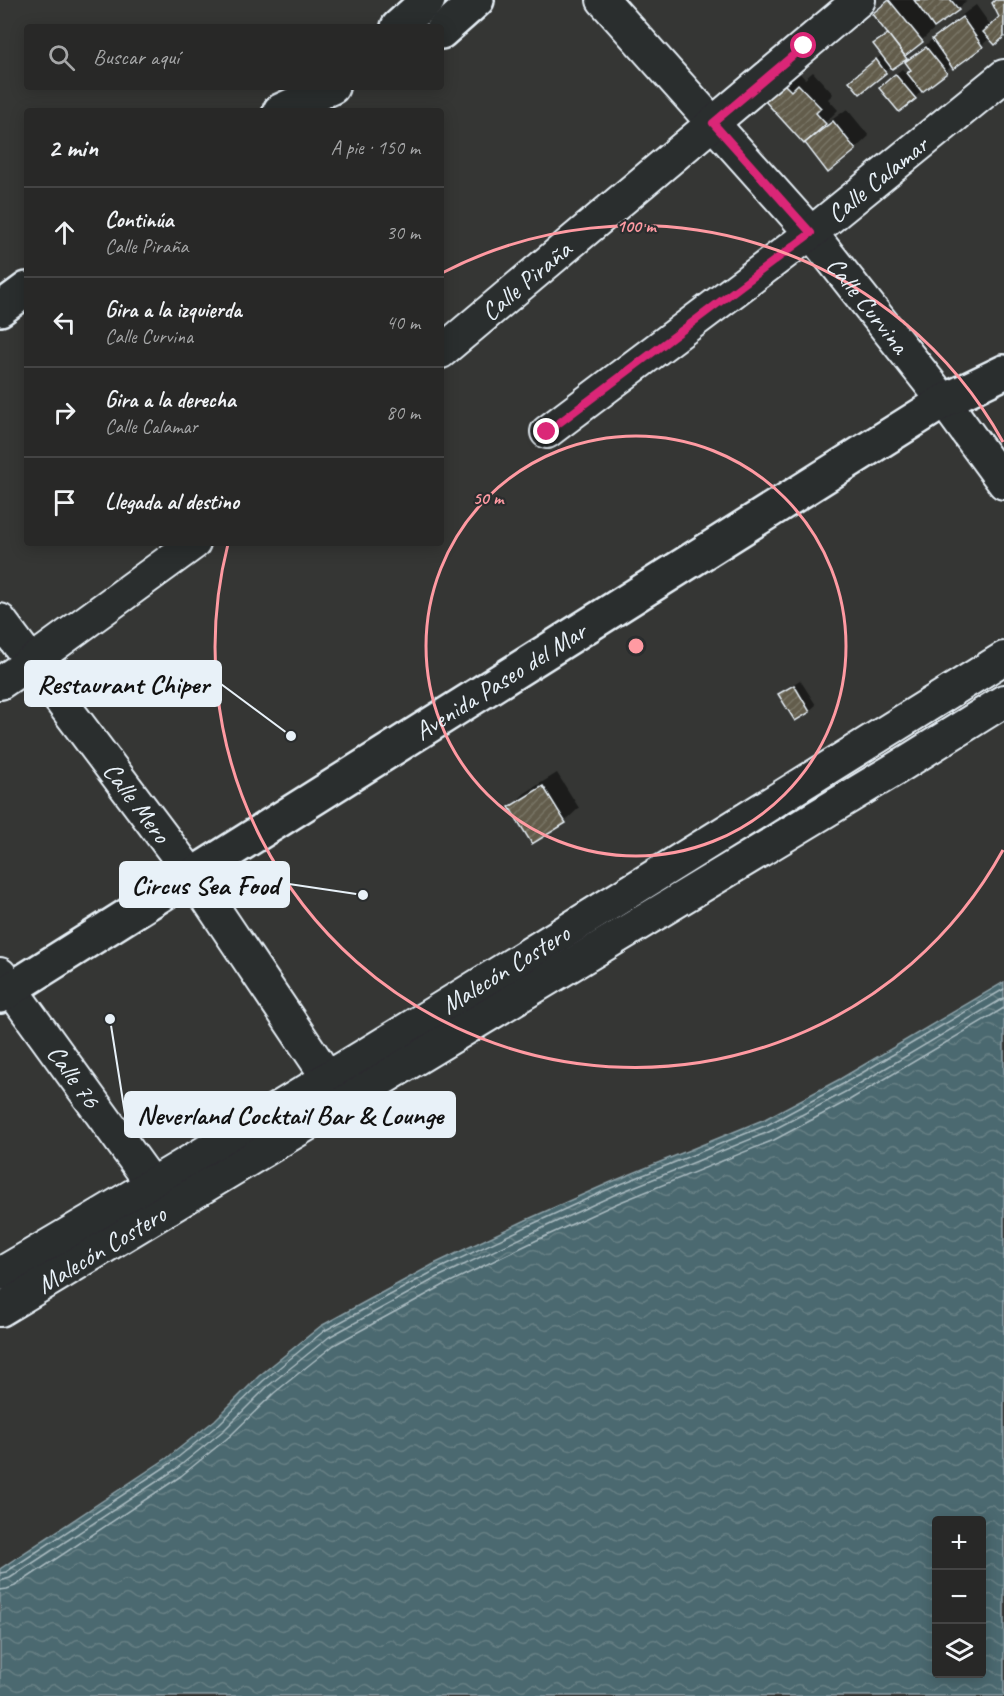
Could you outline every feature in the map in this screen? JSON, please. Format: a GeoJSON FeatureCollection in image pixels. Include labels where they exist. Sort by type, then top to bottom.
{"type":"FeatureCollection","features":[{"type":"Feature","properties":{"kind":"street"},"geometry":{"type":"LineString","coordinates":[[401,24],[428,0]]}},
{"type":"Feature","properties":{"kind":"street"},"geometry":{"type":"LineString","coordinates":[[444,29],[477,0]]}},
{"type":"Feature","properties":{"kind":"street","name":"Calle Curvina"},"geometry":{"type":"LineString","coordinates":[[603,0],[811,233],[945,401],[1004,483]]}},
{"type":"Feature","properties":{"kind":"street","name":"Calle Piraña"},"geometry":{"type":"LineString","coordinates":[[444,349],[859,0]]}},
{"type":"Feature","properties":{"kind":"street","name":"Calle Calamar"},"geometry":{"type":"LineString","coordinates":[[547,432],[811,233],[1004,76]]}},
{"type":"Feature","properties":{"kind":"street"},"geometry":{"type":"LineString","coordinates":[[286,108],[321,90]]}},
{"type":"Feature","properties":{"kind":"street"},"geometry":{"type":"LineString","coordinates":[[0,309],[24,291]]}},
{"type":"Feature","properties":{"kind":"street","name":"Avenida Paseo del Mar"},"geometry":{"type":"LineString","coordinates":[[4,986],[191,874],[945,401],[1004,372]]}},
{"type":"Feature","properties":{"kind":"street"},"geometry":{"type":"LineString","coordinates":[[0,683],[190,546]]}},
{"type":"Feature","properties":{"kind":"street","name":"Calle Mero"},"geometry":{"type":"LineString","coordinates":[[0,620],[191,874],[328,1078]]}},
{"type":"Feature","properties":{"kind":"street","name":"Malecón Costero"},"geometry":{"type":"LineString","coordinates":[[0,1310],[328,1078],[1004,658]]}},
{"type":"Feature","properties":{"kind":"street","name":"Malecón Costero"},"geometry":{"type":"LineString","coordinates":[[0,1274],[160,1197],[881,777],[1004,701]]}},
{"type":"Feature","properties":{"kind":"street","name":"Calle 76"},"geometry":{"type":"LineString","coordinates":[[4,986],[160,1197]]}},
{"type":"Feature","properties":{"kind":"water"},"geometry":{"type":"Polygon","coordinates":[[[1004,982],[1004,1696],[0,1696],[0,1569],[167,1458],[215,1420],[259,1376],[321,1326],[434,1264],[526,1220],[765,1119],[840,1079],[1004,982]]]}},
{"type":"Feature","properties":{"kind":"building"},"geometry":{"type":"Polygon","coordinates":[[[889,0],[923,42],[905,56],[872,14],[889,0]]]}},
{"type":"Feature","properties":{"kind":"building"},"geometry":{"type":"Polygon","coordinates":[[[914,0],[951,0],[959,10],[934,28],[914,0]]]}},
{"type":"Feature","properties":{"kind":"building"},"geometry":{"type":"Polygon","coordinates":[[[995,0],[1004,0],[1004,37],[995,45],[983,32],[999,17],[992,3],[995,0]]]}},
{"type":"Feature","properties":{"kind":"building"},"geometry":{"type":"Polygon","coordinates":[[[962,17],[983,47],[953,69],[932,39],[962,17]]]}},
{"type":"Feature","properties":{"kind":"building"},"geometry":{"type":"Polygon","coordinates":[[[888,34],[907,59],[892,69],[873,44],[888,34]]]}},
{"type":"Feature","properties":{"kind":"building"},"geometry":{"type":"Polygon","coordinates":[[[926,47],[947,73],[922,92],[907,73],[911,70],[905,62],[926,47]]]}},
{"type":"Feature","properties":{"kind":"building"},"geometry":{"type":"Polygon","coordinates":[[[876,59],[886,73],[860,94],[849,81],[876,59]]]}},
{"type":"Feature","properties":{"kind":"building"},"geometry":{"type":"Polygon","coordinates":[[[895,74],[916,99],[899,112],[879,88],[895,74]]]}},
{"type":"Feature","properties":{"kind":"building"},"geometry":{"type":"Polygon","coordinates":[[[783,83],[791,91],[798,84],[821,108],[816,113],[826,124],[804,144],[764,100],[783,83]]]}},
{"type":"Feature","properties":{"kind":"building"},"geometry":{"type":"Polygon","coordinates":[[[833,121],[856,150],[828,173],[805,143],[833,121]]]}},
{"type":"Feature","properties":{"kind":"building"},"geometry":{"type":"Polygon","coordinates":[[[794,685],[810,712],[795,721],[778,694],[794,685]]]}},
{"type":"Feature","properties":{"kind":"building"},"geometry":{"type":"Polygon","coordinates":[[[543,786],[566,823],[532,844],[509,807],[543,786]]]}},
{"type":"Feature","properties":{"kind":"place","name":"Restaurant Chiper"},"geometry":{"type":"Point","coordinates":[291,736]}},
{"type":"Feature","properties":{"kind":"place","name":"Circus Sea Food"},"geometry":{"type":"Point","coordinates":[363,895]}},
{"type":"Feature","properties":{"kind":"place","name":"Neverland Cocktail Bar & Lounge"},"geometry":{"type":"Point","coordinates":[110,1019]}},
{"type":"Feature","properties":{"kind":"route"},"geometry":{"type":"LineString","coordinates":[[547,432],[811,233],[713,123],[804,46]]}}]}
